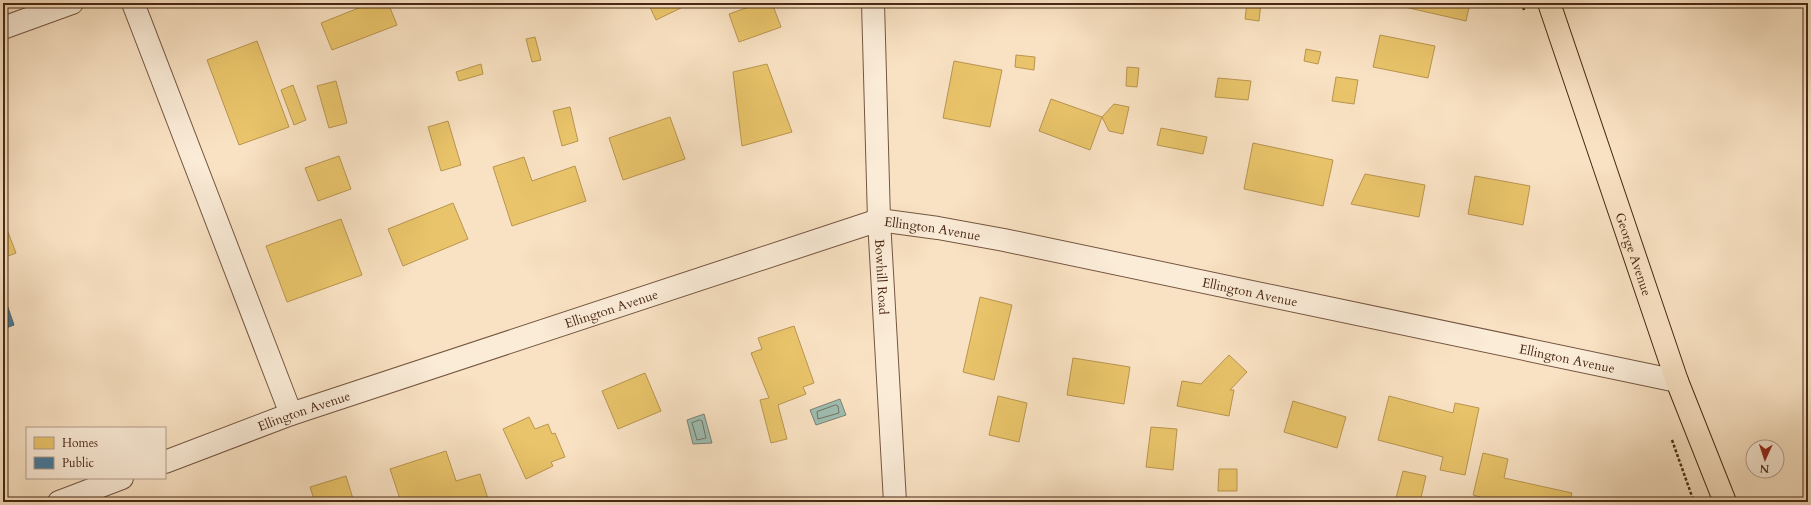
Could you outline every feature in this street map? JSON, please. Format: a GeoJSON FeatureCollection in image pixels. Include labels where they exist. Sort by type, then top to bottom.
{"type":"FeatureCollection","features":[{"type":"Feature","properties":{"kind":"main road","name":"George Avenue"},"geometry":{"type":"LineString","coordinates":[[1549,3],[1677,381],[1725,502]]}},
{"type":"Feature","properties":{"kind":"street"},"geometry":{"type":"LineString","coordinates":[[3,28],[72,3]]}},
{"type":"Feature","properties":{"kind":"street"},"geometry":{"type":"LineString","coordinates":[[133,3],[291,414]]}},
{"type":"Feature","properties":{"kind":"street","name":"Bowhill Road"},"geometry":{"type":"LineString","coordinates":[[873,3],[879,220],[895,502]]}},
{"type":"Feature","properties":{"kind":"street","name":"Ellington Avenue"},"geometry":{"type":"LineString","coordinates":[[166,462],[291,414],[879,220],[938,228],[1004,240],[1677,381]]}},
{"type":"Feature","properties":{"kind":"street"},"geometry":{"type":"LineString","coordinates":[[59,502],[119,479]]}},
{"type":"Feature","properties":{"kind":"water"},"geometry":{"type":"Polygon","coordinates":[[[840,399],[846,415],[816,425],[810,410],[840,399]]]}},
{"type":"Feature","properties":{"kind":"water"},"geometry":{"type":"Polygon","coordinates":[[[704,414],[712,443],[693,444],[687,420],[704,414]]]}},
{"type":"Feature","properties":{"kind":"building: Homes"},"geometry":{"type":"Polygon","coordinates":[[[371,3],[388,3],[397,25],[332,50],[321,23],[371,3]]]}},
{"type":"Feature","properties":{"kind":"building: Homes"},"geometry":{"type":"Polygon","coordinates":[[[436,3],[453,3],[438,8],[436,3]]]}},
{"type":"Feature","properties":{"kind":"building: Homes"},"geometry":{"type":"Polygon","coordinates":[[[648,3],[684,3],[685,6],[656,20],[648,3]]]}},
{"type":"Feature","properties":{"kind":"building: Homes"},"geometry":{"type":"Polygon","coordinates":[[[760,3],[772,3],[781,27],[739,42],[729,14],[760,3]]]}},
{"type":"Feature","properties":{"kind":"building: Homes"},"geometry":{"type":"Polygon","coordinates":[[[1247,3],[1261,3],[1259,21],[1245,19],[1247,3]]]}},
{"type":"Feature","properties":{"kind":"building: Homes"},"geometry":{"type":"Polygon","coordinates":[[[1387,3],[1470,3],[1466,21],[1387,3]]]}},
{"type":"Feature","properties":{"kind":"building: Homes"},"geometry":{"type":"Polygon","coordinates":[[[1380,35],[1435,46],[1428,78],[1373,67],[1380,35]]]}},
{"type":"Feature","properties":{"kind":"building: Homes"},"geometry":{"type":"Polygon","coordinates":[[[535,37],[541,60],[532,62],[526,39],[535,37]]]}},
{"type":"Feature","properties":{"kind":"building: Homes"},"geometry":{"type":"Polygon","coordinates":[[[257,41],[289,127],[239,145],[207,60],[257,41]]]}},
{"type":"Feature","properties":{"kind":"building: Homes"},"geometry":{"type":"Polygon","coordinates":[[[1306,49],[1321,52],[1318,64],[1304,61],[1306,49]]]}},
{"type":"Feature","properties":{"kind":"building: Homes"},"geometry":{"type":"Polygon","coordinates":[[[1016,55],[1035,57],[1034,70],[1015,67],[1016,55]]]}},
{"type":"Feature","properties":{"kind":"building: Homes"},"geometry":{"type":"Polygon","coordinates":[[[954,61],[1002,70],[990,127],[943,118],[954,61]]]}},
{"type":"Feature","properties":{"kind":"building: Homes"},"geometry":{"type":"Polygon","coordinates":[[[481,64],[483,74],[459,81],[456,72],[481,64]]]}},
{"type":"Feature","properties":{"kind":"building: Homes"},"geometry":{"type":"Polygon","coordinates":[[[767,64],[792,132],[742,146],[733,72],[767,64]]]}},
{"type":"Feature","properties":{"kind":"building: Homes"},"geometry":{"type":"Polygon","coordinates":[[[1127,67],[1139,68],[1137,87],[1126,86],[1127,67]]]}},
{"type":"Feature","properties":{"kind":"building: Homes"},"geometry":{"type":"Polygon","coordinates":[[[1336,77],[1358,80],[1354,104],[1332,101],[1336,77]]]}},
{"type":"Feature","properties":{"kind":"building: Homes"},"geometry":{"type":"Polygon","coordinates":[[[1218,78],[1251,81],[1248,100],[1215,97],[1218,78]]]}},
{"type":"Feature","properties":{"kind":"building: Homes"},"geometry":{"type":"Polygon","coordinates":[[[336,81],[347,123],[329,128],[317,86],[336,81]]]}},
{"type":"Feature","properties":{"kind":"building: Homes"},"geometry":{"type":"Polygon","coordinates":[[[293,85],[306,120],[294,125],[281,90],[293,85]]]}},
{"type":"Feature","properties":{"kind":"building: Homes"},"geometry":{"type":"Polygon","coordinates":[[[1051,99],[1102,117],[1090,150],[1039,131],[1051,99]]]}},
{"type":"Feature","properties":{"kind":"building: Homes"},"geometry":{"type":"Polygon","coordinates":[[[1114,104],[1129,107],[1123,134],[1109,131],[1102,117],[1114,104]]]}},
{"type":"Feature","properties":{"kind":"building: Homes"},"geometry":{"type":"Polygon","coordinates":[[[570,107],[578,141],[562,146],[553,111],[570,107]]]}},
{"type":"Feature","properties":{"kind":"building: Homes"},"geometry":{"type":"Polygon","coordinates":[[[670,117],[685,159],[623,180],[609,138],[670,117]]]}},
{"type":"Feature","properties":{"kind":"building: Homes"},"geometry":{"type":"Polygon","coordinates":[[[448,121],[461,165],[441,171],[428,127],[448,121]]]}},
{"type":"Feature","properties":{"kind":"building: Homes"},"geometry":{"type":"Polygon","coordinates":[[[1161,128],[1207,137],[1203,154],[1157,145],[1161,128]]]}},
{"type":"Feature","properties":{"kind":"building: Homes"},"geometry":{"type":"Polygon","coordinates":[[[1253,143],[1333,160],[1323,206],[1244,189],[1253,143]]]}},
{"type":"Feature","properties":{"kind":"building: Homes"},"geometry":{"type":"Polygon","coordinates":[[[339,156],[351,189],[318,201],[305,168],[339,156]]]}},
{"type":"Feature","properties":{"kind":"building: Homes"},"geometry":{"type":"Polygon","coordinates":[[[524,157],[532,181],[575,166],[586,201],[512,226],[493,167],[524,157]]]}},
{"type":"Feature","properties":{"kind":"building: Homes"},"geometry":{"type":"Polygon","coordinates":[[[1365,174],[1425,185],[1419,217],[1351,204],[1365,174]]]}},
{"type":"Feature","properties":{"kind":"building: Homes"},"geometry":{"type":"Polygon","coordinates":[[[1475,176],[1530,186],[1523,225],[1468,214],[1475,176]]]}},
{"type":"Feature","properties":{"kind":"building: Homes"},"geometry":{"type":"Polygon","coordinates":[[[453,203],[468,239],[403,266],[388,229],[453,203]]]}},
{"type":"Feature","properties":{"kind":"building: Homes"},"geometry":{"type":"Polygon","coordinates":[[[3,219],[16,253],[3,258],[3,219]]]}},
{"type":"Feature","properties":{"kind":"building: Homes"},"geometry":{"type":"Polygon","coordinates":[[[341,219],[362,275],[287,302],[266,246],[341,219]]]}},
{"type":"Feature","properties":{"kind":"building: Homes"},"geometry":{"type":"Polygon","coordinates":[[[980,297],[1012,305],[994,380],[963,372],[980,297]]]}},
{"type":"Feature","properties":{"kind":"building: Homes"},"geometry":{"type":"Polygon","coordinates":[[[794,326],[814,383],[803,387],[806,394],[778,405],[787,439],[771,443],[760,400],[769,398],[751,353],[762,349],[758,338],[794,326]]]}},
{"type":"Feature","properties":{"kind":"building: Homes"},"geometry":{"type":"Polygon","coordinates":[[[1229,355],[1247,372],[1230,390],[1234,390],[1229,416],[1177,406],[1182,381],[1201,384],[1229,355]]]}},
{"type":"Feature","properties":{"kind":"building: Homes"},"geometry":{"type":"Polygon","coordinates":[[[1073,358],[1130,367],[1124,404],[1067,395],[1073,358]]]}},
{"type":"Feature","properties":{"kind":"building: Homes"},"geometry":{"type":"Polygon","coordinates":[[[645,373],[661,411],[618,429],[602,391],[645,373]]]}},
{"type":"Feature","properties":{"kind":"building: Homes"},"geometry":{"type":"Polygon","coordinates":[[[998,396],[1027,403],[1019,442],[989,435],[998,396]]]}},
{"type":"Feature","properties":{"kind":"building: Homes"},"geometry":{"type":"Polygon","coordinates":[[[1389,396],[1453,413],[1455,403],[1479,408],[1465,475],[1440,470],[1443,457],[1378,440],[1389,396]]]}},
{"type":"Feature","properties":{"kind":"building: Homes"},"geometry":{"type":"Polygon","coordinates":[[[1293,401],[1346,417],[1337,448],[1284,432],[1293,401]]]}},
{"type":"Feature","properties":{"kind":"building: Homes"},"geometry":{"type":"Polygon","coordinates":[[[529,417],[535,429],[548,424],[552,434],[555,433],[565,457],[551,462],[553,466],[526,479],[503,429],[529,417]]]}},
{"type":"Feature","properties":{"kind":"building: Homes"},"geometry":{"type":"Polygon","coordinates":[[[1151,427],[1177,429],[1173,470],[1146,467],[1151,427]]]}},
{"type":"Feature","properties":{"kind":"building: Homes"},"geometry":{"type":"Polygon","coordinates":[[[446,451],[456,481],[480,474],[489,502],[401,502],[390,469],[446,451]]]}},
{"type":"Feature","properties":{"kind":"building: Homes"},"geometry":{"type":"Polygon","coordinates":[[[1483,453],[1508,459],[1504,478],[1572,493],[1570,502],[1498,502],[1473,495],[1483,453]]]}},
{"type":"Feature","properties":{"kind":"building: Homes"},"geometry":{"type":"Polygon","coordinates":[[[1219,469],[1237,469],[1237,491],[1218,491],[1219,469]]]}},
{"type":"Feature","properties":{"kind":"building: Homes"},"geometry":{"type":"Polygon","coordinates":[[[1403,471],[1426,476],[1420,502],[1395,502],[1403,471]]]}},
{"type":"Feature","properties":{"kind":"building: Homes"},"geometry":{"type":"Polygon","coordinates":[[[346,476],[354,502],[315,502],[310,487],[346,476]]]}},
{"type":"Feature","properties":{"kind":"building: Public"},"geometry":{"type":"Polygon","coordinates":[[[4,296],[14,325],[3,329],[3,297],[4,296]]]}}]}
